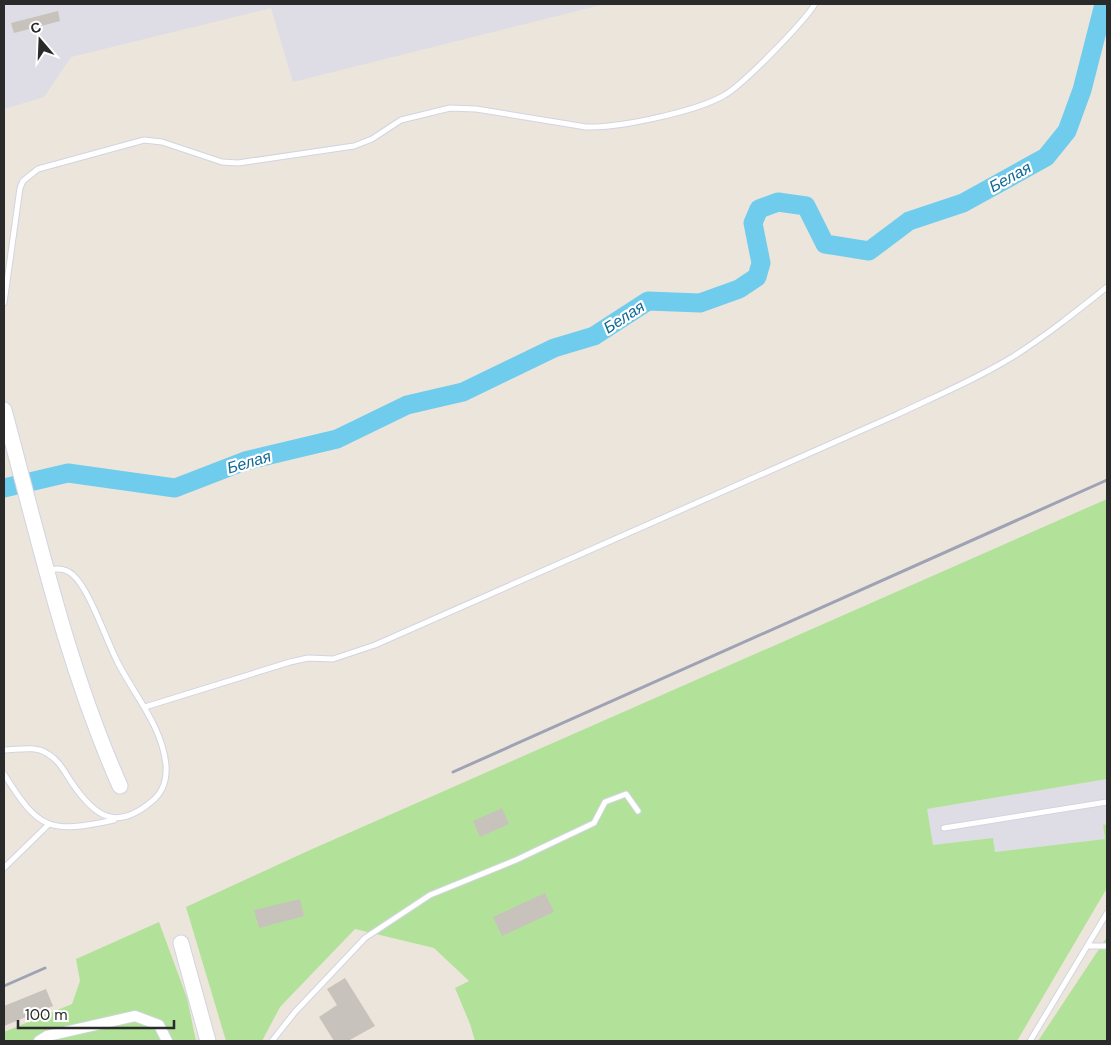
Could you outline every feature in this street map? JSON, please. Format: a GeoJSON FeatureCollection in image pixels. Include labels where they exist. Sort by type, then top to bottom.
{"type":"FeatureCollection","features":[{"type":"Feature","properties":{"kind":"street"},"geometry":{"type":"LineString","coordinates":[[4,410],[95,732],[120,786]]}},
{"type":"Feature","properties":{"kind":"street"},"geometry":{"type":"LineString","coordinates":[[181,943],[208,1041]]}},
{"type":"Feature","properties":{"kind":"street"},"geometry":{"type":"LineString","coordinates":[[39,1041],[47,1036],[134,1016],[159,1025],[167,1041]]}},
{"type":"Feature","properties":{"kind":"lane"},"geometry":{"type":"LineString","coordinates":[[4,303],[20,188],[23,181],[30,174],[48,165],[144,140],[162,142],[229,163],[344,149],[372,140],[401,120],[450,108],[476,109],[586,127],[601,128],[637,122],[706,103],[729,92],[745,79],[815,4]]}},
{"type":"Feature","properties":{"kind":"lane"},"geometry":{"type":"LineString","coordinates":[[145,707],[290,662],[308,658],[333,659],[375,645],[896,415],[972,378],[1013,356],[1046,334],[1107,287]]}},
{"type":"Feature","properties":{"kind":"lane"},"geometry":{"type":"LineString","coordinates":[[4,774],[29,812],[48,825],[66,827],[86,826],[117,820],[146,806],[158,796],[164,784],[166,767],[164,756],[145,707],[118,664],[80,583],[62,569],[48,571]]}},
{"type":"Feature","properties":{"kind":"lane"},"geometry":{"type":"LineString","coordinates":[[4,750],[36,749],[47,753],[64,770],[87,804],[100,815],[117,820]]}},
{"type":"Feature","properties":{"kind":"lane"},"geometry":{"type":"LineString","coordinates":[[272,1041],[295,1012],[365,938],[430,896],[516,860],[594,823],[605,802],[618,795],[626,794],[638,811]]}},
{"type":"Feature","properties":{"kind":"lane"},"geometry":{"type":"LineString","coordinates":[[944,828],[1107,802]]}},
{"type":"Feature","properties":{"kind":"lane"},"geometry":{"type":"LineString","coordinates":[[4,868],[48,825]]}},
{"type":"Feature","properties":{"kind":"lane"},"geometry":{"type":"LineString","coordinates":[[1030,1041],[1107,913]]}},
{"type":"Feature","properties":{"kind":"lane"},"geometry":{"type":"LineString","coordinates":[[1088,946],[1107,946]]}},
{"type":"Feature","properties":{"kind":"shaded area"},"geometry":{"type":"Polygon","coordinates":[[[4,4],[605,4],[293,82],[271,8],[71,57],[44,97],[4,109],[4,4]]]}},
{"type":"Feature","properties":{"kind":"shaded area"},"geometry":{"type":"Polygon","coordinates":[[[1107,779],[1107,824],[1103,825],[1105,839],[995,852],[993,838],[933,846],[926,809],[1107,779]]]}},
{"type":"Feature","properties":{"kind":"green space"},"geometry":{"type":"Polygon","coordinates":[[[1107,499],[1107,779],[927,809],[933,845],[993,838],[995,852],[1105,839],[1103,825],[1107,824],[1107,888],[1017,1041],[475,1041],[455,988],[469,981],[434,948],[355,929],[280,1007],[262,1041],[226,1041],[186,907],[310,850],[1107,499]]]}},
{"type":"Feature","properties":{"kind":"green space"},"geometry":{"type":"Polygon","coordinates":[[[159,922],[187,998],[196,1041],[4,1041],[4,1032],[72,1004],[80,981],[76,959],[159,922]]]}},
{"type":"Feature","properties":{"kind":"green space"},"geometry":{"type":"Polygon","coordinates":[[[1107,937],[1107,1041],[1038,1041],[1107,937]]]}},
{"type":"Feature","properties":{"kind":"building"},"geometry":{"type":"Polygon","coordinates":[[[58,11],[60,21],[14,33],[11,23],[58,11]]]}},
{"type":"Feature","properties":{"kind":"building"},"geometry":{"type":"Polygon","coordinates":[[[502,808],[509,824],[480,837],[473,821],[502,808]]]}},
{"type":"Feature","properties":{"kind":"building"},"geometry":{"type":"Polygon","coordinates":[[[545,893],[554,912],[502,936],[493,917],[545,893]]]}},
{"type":"Feature","properties":{"kind":"building"},"geometry":{"type":"Polygon","coordinates":[[[300,899],[304,916],[259,928],[254,910],[300,899]]]}},
{"type":"Feature","properties":{"kind":"building"},"geometry":{"type":"Polygon","coordinates":[[[345,978],[375,1026],[348,1041],[334,1041],[319,1017],[337,1005],[327,989],[345,978]]]}},
{"type":"Feature","properties":{"kind":"building"},"geometry":{"type":"Polygon","coordinates":[[[46,989],[53,1006],[4,1026],[4,1006],[46,989]]]}},
{"type":"Feature","properties":{"kind":"waterway","name":"Белая"},"geometry":{"type":"LineString","coordinates":[[4,488],[68,473],[175,488],[245,461],[337,439],[407,405],[463,392],[554,348],[594,336],[648,301],[700,303],[739,289],[757,277],[761,263],[753,223],[759,209],[778,202],[806,206],[825,244],[869,251],[909,221],[963,203],[1046,157],[1067,131],[1082,90],[1104,4]]}},
{"type":"Feature","properties":{"kind":"railway"},"geometry":{"type":"LineString","coordinates":[[453,772],[1107,480]]}},
{"type":"Feature","properties":{"kind":"railway"},"geometry":{"type":"LineString","coordinates":[[4,986],[45,968]]}}]}
